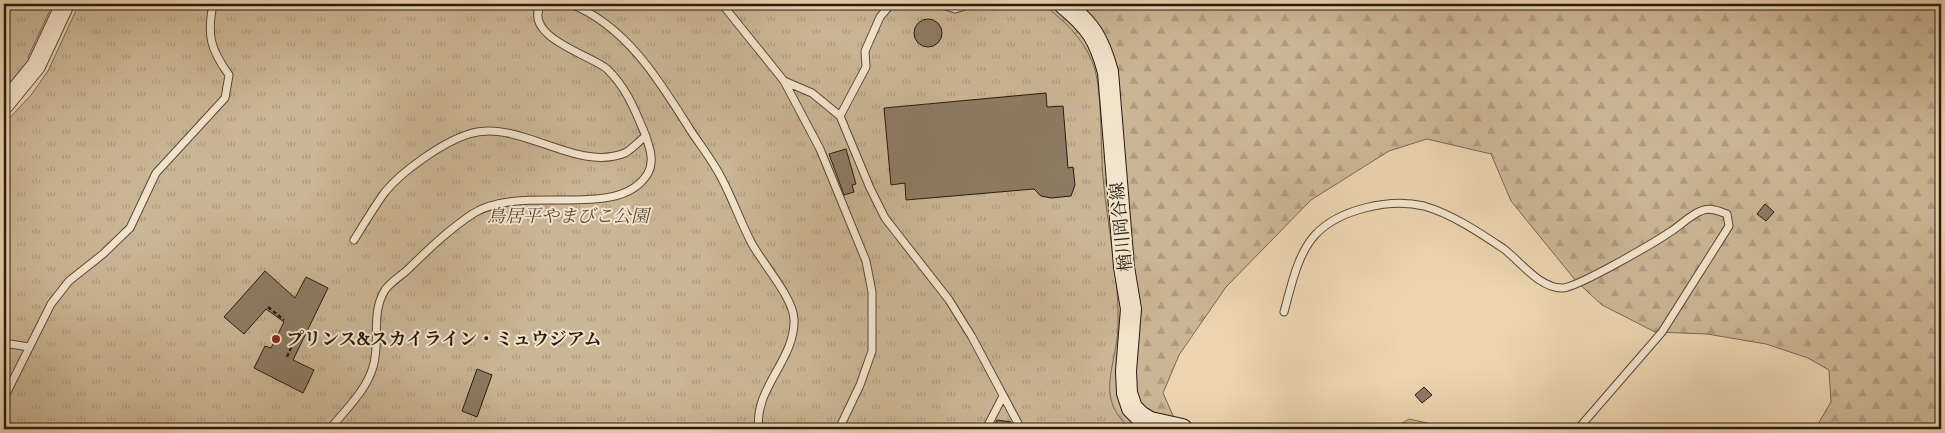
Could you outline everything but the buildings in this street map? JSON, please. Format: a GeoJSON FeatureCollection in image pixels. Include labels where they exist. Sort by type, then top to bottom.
{"type":"FeatureCollection","features":[{"type":"Feature","properties":{"kind":"main road","name":"楢川岡谷線"},"geometry":{"type":"LineString","coordinates":[[1064,4],[1082,19],[1100,44],[1108,72],[1120,230],[1131,309],[1126,371],[1128,400],[1140,416],[1150,422],[1182,429]]}},
{"type":"Feature","properties":{"kind":"street"},"geometry":{"type":"LineString","coordinates":[[4,105],[36,66],[66,4]]}},
{"type":"Feature","properties":{"kind":"lane"},"geometry":{"type":"LineString","coordinates":[[4,398],[57,296],[69,281],[103,254],[130,228],[156,173],[225,98],[229,75],[217,58],[208,29],[213,4]]}},
{"type":"Feature","properties":{"kind":"lane"},"geometry":{"type":"LineString","coordinates":[[330,429],[367,382],[374,366],[377,311],[386,289],[428,250],[474,214],[500,202],[538,199],[598,200],[618,197],[635,190],[649,172],[652,153],[631,98],[606,68],[556,41],[545,31],[538,17],[541,4]]}},
{"type":"Feature","properties":{"kind":"lane"},"geometry":{"type":"LineString","coordinates":[[571,4],[604,22],[642,59],[721,178],[752,244],[770,275],[791,302],[794,319],[793,335],[759,408],[760,429]]}},
{"type":"Feature","properties":{"kind":"lane"},"geometry":{"type":"LineString","coordinates":[[722,4],[784,81],[820,150],[866,261],[872,292],[872,351],[860,385],[838,429]]}},
{"type":"Feature","properties":{"kind":"lane"},"geometry":{"type":"LineString","coordinates":[[840,116],[866,67],[865,51],[880,17],[891,4]]}},
{"type":"Feature","properties":{"kind":"lane"},"geometry":{"type":"LineString","coordinates":[[940,4],[955,9],[962,7],[964,4]]}},
{"type":"Feature","properties":{"kind":"lane"},"geometry":{"type":"LineString","coordinates":[[784,81],[812,93],[840,116],[870,188],[885,218],[949,300],[972,337],[1002,398],[1021,429]]}},
{"type":"Feature","properties":{"kind":"lane"},"geometry":{"type":"LineString","coordinates":[[354,240],[386,191],[404,174],[441,147],[469,134],[489,131],[517,134],[546,145],[605,158],[626,152],[646,136]]}},
{"type":"Feature","properties":{"kind":"lane"},"geometry":{"type":"LineString","coordinates":[[1284,312],[1298,263],[1314,236],[1330,221],[1356,211],[1392,204],[1424,206],[1461,222],[1504,250],[1542,282],[1564,288],[1582,281],[1669,233],[1701,211],[1714,209],[1727,214],[1729,226],[1722,239],[1662,332],[1578,429]]}},
{"type":"Feature","properties":{"kind":"lane"},"geometry":{"type":"LineString","coordinates":[[4,343],[29,347]]}},
{"type":"Feature","properties":{"kind":"lane"},"geometry":{"type":"LineString","coordinates":[[986,429],[1002,398]]}},
{"type":"Feature","properties":{"kind":"path"},"geometry":{"type":"LineString","coordinates":[[268,307],[284,320]]}},
{"type":"Feature","properties":{"kind":"path"},"geometry":{"type":"LineString","coordinates":[[287,357],[294,341]]}},
{"type":"Feature","properties":{"kind":"green space"},"geometry":{"type":"Polygon","coordinates":[[[4,4],[53,4],[28,57],[29,62],[4,96],[4,4]]]}},
{"type":"Feature","properties":{"kind":"green space","name":"鳥居平やまびこ公園"},"geometry":{"type":"Polygon","coordinates":[[[79,4],[1043,4],[1077,36],[1088,52],[1096,72],[1100,101],[1103,177],[1118,309],[1118,328],[1111,369],[1110,394],[1113,406],[1131,429],[4,429],[4,124],[31,95],[48,71],[79,4]]]}},
{"type":"Feature","properties":{"kind":"green space","name":"鳥居平やまびこ公園"},"geometry":{"type":"Polygon","coordinates":[[[658,4],[1941,4],[1941,429],[1815,429],[1831,402],[1829,370],[1808,358],[1766,344],[1707,334],[1655,332],[1602,305],[1576,281],[1511,201],[1491,154],[1427,139],[1389,151],[1311,200],[1226,287],[1179,355],[1163,393],[1179,429],[4,429],[4,175],[658,4]]]}},
{"type":"Feature","properties":{"kind":"green space"},"geometry":{"type":"Polygon","coordinates":[[[1409,419],[1441,426],[1443,429],[1393,429],[1409,419]]]}},
{"type":"Feature","properties":{"kind":"place","name":"プリンス&スカイライン・ミュウジアム"},"geometry":{"type":"Point","coordinates":[276,339]}}]}
